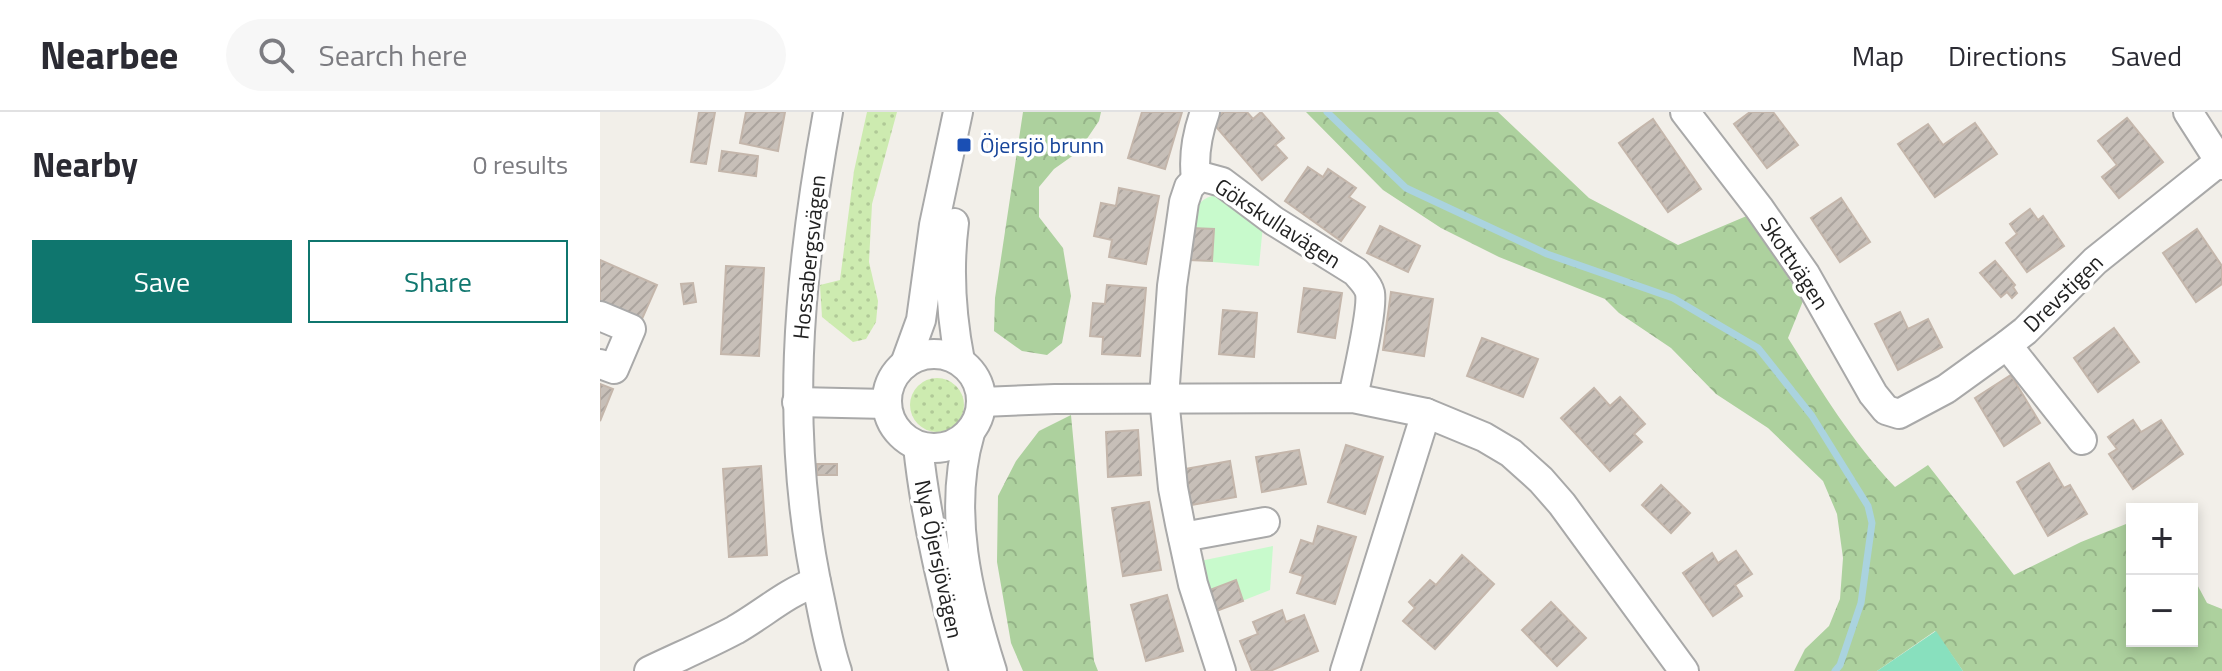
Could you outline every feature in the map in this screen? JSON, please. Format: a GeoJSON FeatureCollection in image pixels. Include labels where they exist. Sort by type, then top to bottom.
{"type":"FeatureCollection","features":[{"type":"Feature","properties":{"kind":"street","name":"Hossabergsvägen"},"geometry":{"type":"LineString","coordinates":[[828,112],[811,211],[797,402],[804,512],[816,582],[837,671]]}},
{"type":"Feature","properties":{"kind":"street"},"geometry":{"type":"LineString","coordinates":[[905,364],[921,320],[934,225],[958,112]]}},
{"type":"Feature","properties":{"kind":"street"},"geometry":{"type":"LineString","coordinates":[[960,361],[952,320],[949,256],[964,145],[972,112]]}},
{"type":"Feature","properties":{"kind":"street"},"geometry":{"type":"LineString","coordinates":[[1196,179],[1194,160],[1205,112]]}},
{"type":"Feature","properties":{"kind":"street","name":"Skottvägen"},"geometry":{"type":"LineString","coordinates":[[1685,112],[1805,274],[1873,394],[1886,410],[1899,414]]}},
{"type":"Feature","properties":{"kind":"street"},"geometry":{"type":"LineString","coordinates":[[2188,112],[2221,163]]}},
{"type":"Feature","properties":{"kind":"street","name":"Drevstigen"},"geometry":{"type":"LineString","coordinates":[[1899,414],[1946,389],[2025,331],[2095,261],[2221,163]]}},
{"type":"Feature","properties":{"kind":"street","name":"Gökskullavägen"},"geometry":{"type":"LineString","coordinates":[[1221,671],[1193,584],[1183,537],[1173,488],[1164,398],[1172,286],[1184,202],[1189,187],[1200,176],[1222,182],[1274,221],[1356,272],[1366,283],[1370,295],[1368,314],[1353,398]]}},
{"type":"Feature","properties":{"kind":"street"},"geometry":{"type":"LineString","coordinates":[[600,316],[631,329],[614,369],[600,364]]}},
{"type":"Feature","properties":{"kind":"street"},"geometry":{"type":"LineString","coordinates":[[2007,345],[2082,440]]}},
{"type":"Feature","properties":{"kind":"street"},"geometry":{"type":"LineString","coordinates":[[918,446],[896,430],[887,404],[889,386],[899,370],[927,354],[950,356],[960,361],[974,375],[982,402],[1024,399],[1353,398],[1426,413],[1484,437],[1511,453],[1541,480],[1562,504],[1684,671]]}},
{"type":"Feature","properties":{"kind":"street"},"geometry":{"type":"LineString","coordinates":[[797,402],[887,404]]}},
{"type":"Feature","properties":{"kind":"street","name":"Nya Öjersjövägen"},"geometry":{"type":"LineString","coordinates":[[982,402],[963,456],[960,508],[965,564],[992,671]]}},
{"type":"Feature","properties":{"kind":"street"},"geometry":{"type":"LineString","coordinates":[[1345,671],[1426,413]]}},
{"type":"Feature","properties":{"kind":"street","name":"Nya Öjersjövägen"},"geometry":{"type":"LineString","coordinates":[[964,671],[937,565],[918,446],[946,447],[970,433]]}},
{"type":"Feature","properties":{"kind":"street"},"geometry":{"type":"LineString","coordinates":[[1183,537],[1265,522]]}},
{"type":"Feature","properties":{"kind":"street"},"geometry":{"type":"LineString","coordinates":[[649,671],[734,630],[772,608],[789,593],[816,582]]}},
{"type":"Feature","properties":{"kind":"green space"},"geometry":{"type":"Polygon","coordinates":[[[867,112],[897,112],[872,204],[869,262],[878,301],[876,322],[866,339],[853,342],[822,317],[820,285],[840,280],[854,171],[867,112]]]}},
{"type":"Feature","properties":{"kind":"green space"},"geometry":{"type":"Polygon","coordinates":[[[1023,112],[1101,112],[1099,121],[1078,152],[1054,169],[1039,187],[1039,217],[1063,248],[1071,296],[1062,343],[1047,355],[1022,351],[994,331],[995,298],[1023,112]]]}},
{"type":"Feature","properties":{"kind":"green space"},"geometry":{"type":"Polygon","coordinates":[[[1306,112],[1498,112],[1589,198],[1678,245],[1749,215],[1803,301],[1788,338],[1851,434],[1895,487],[1928,465],[2014,575],[2126,524],[2126,647],[2198,647],[2198,586],[2207,603],[2222,609],[2222,671],[1963,671],[1935,631],[1877,671],[1794,671],[1805,649],[1829,626],[1840,599],[1843,558],[1837,514],[1823,481],[1768,428],[1716,394],[1671,348],[1619,313],[1605,299],[1499,257],[1441,228],[1383,190],[1306,112]]]}},
{"type":"Feature","properties":{"kind":"green space"},"geometry":{"type":"Polygon","coordinates":[[[1212,196],[1227,198],[1263,225],[1259,266],[1189,260],[1194,213],[1204,200],[1212,196]]]}},
{"type":"Feature","properties":{"kind":"green space"},"geometry":{"type":"Polygon","coordinates":[[[937,378],[956,386],[964,405],[956,424],[937,432],[918,424],[910,405],[918,386],[937,378]]]}},
{"type":"Feature","properties":{"kind":"green space"},"geometry":{"type":"Polygon","coordinates":[[[1071,415],[1094,661],[1098,671],[1023,671],[1011,643],[997,562],[998,496],[1016,461],[1039,431],[1071,415]]]}},
{"type":"Feature","properties":{"kind":"green space"},"geometry":{"type":"Polygon","coordinates":[[[1273,546],[1270,590],[1214,612],[1200,561],[1273,546]]]}},
{"type":"Feature","properties":{"kind":"green space"},"geometry":{"type":"Polygon","coordinates":[[[1936,631],[1963,671],[1877,671],[1936,631]]]}},
{"type":"Feature","properties":{"kind":"building"},"geometry":{"type":"Polygon","coordinates":[[[699,112],[715,112],[706,164],[691,162],[699,112]]]}},
{"type":"Feature","properties":{"kind":"building"},"geometry":{"type":"Polygon","coordinates":[[[746,112],[785,112],[778,151],[740,143],[746,112]]]}},
{"type":"Feature","properties":{"kind":"building"},"geometry":{"type":"Polygon","coordinates":[[[1142,112],[1182,112],[1165,169],[1128,158],[1142,112]]]}},
{"type":"Feature","properties":{"kind":"building"},"geometry":{"type":"Polygon","coordinates":[[[1223,112],[1247,112],[1253,119],[1261,112],[1284,138],[1275,145],[1287,158],[1262,180],[1212,122],[1223,112]]]}},
{"type":"Feature","properties":{"kind":"building"},"geometry":{"type":"Polygon","coordinates":[[[1750,112],[1773,112],[1798,145],[1767,168],[1734,124],[1750,112]]]}},
{"type":"Feature","properties":{"kind":"building"},"geometry":{"type":"Polygon","coordinates":[[[2127,118],[2163,162],[2119,198],[2102,177],[2117,165],[2098,141],[2127,118]]]}},
{"type":"Feature","properties":{"kind":"building"},"geometry":{"type":"Polygon","coordinates":[[[1653,119],[1701,189],[1668,212],[1619,143],[1653,119]]]}},
{"type":"Feature","properties":{"kind":"building"},"geometry":{"type":"Polygon","coordinates":[[[1975,123],[1997,154],[1935,197],[1898,144],[1928,124],[1943,145],[1975,123]]]}},
{"type":"Feature","properties":{"kind":"building"},"geometry":{"type":"Polygon","coordinates":[[[722,151],[758,156],[756,176],[719,171],[722,151]]]}},
{"type":"Feature","properties":{"kind":"building"},"geometry":{"type":"Polygon","coordinates":[[[1308,167],[1323,177],[1328,169],[1356,188],[1349,197],[1365,207],[1341,241],[1285,201],[1308,167]]]}},
{"type":"Feature","properties":{"kind":"building"},"geometry":{"type":"Polygon","coordinates":[[[1119,188],[1159,196],[1146,264],[1109,257],[1112,240],[1094,236],[1101,203],[1116,206],[1119,188]]]}},
{"type":"Feature","properties":{"kind":"building"},"geometry":{"type":"Polygon","coordinates":[[[1841,198],[1870,242],[1840,262],[1811,218],[1841,198]]]}},
{"type":"Feature","properties":{"kind":"building"},"geometry":{"type":"Polygon","coordinates":[[[2030,209],[2038,220],[2043,216],[2064,246],[2027,272],[2006,243],[2017,234],[2010,224],[2030,209]]]}},
{"type":"Feature","properties":{"kind":"building"},"geometry":{"type":"Polygon","coordinates":[[[1380,226],[1420,246],[1408,272],[1367,253],[1380,226]]]}},
{"type":"Feature","properties":{"kind":"building"},"geometry":{"type":"Polygon","coordinates":[[[1191,228],[1214,229],[1212,261],[1189,260],[1191,228]]]}},
{"type":"Feature","properties":{"kind":"building"},"geometry":{"type":"Polygon","coordinates":[[[2197,229],[2222,266],[2222,284],[2196,302],[2163,253],[2197,229]]]}},
{"type":"Feature","properties":{"kind":"building"},"geometry":{"type":"Polygon","coordinates":[[[600,260],[657,285],[642,319],[600,301],[600,260]]]}},
{"type":"Feature","properties":{"kind":"building"},"geometry":{"type":"Polygon","coordinates":[[[1995,261],[2015,285],[2013,287],[2017,293],[2012,298],[2007,292],[2001,297],[1980,273],[1995,261]]]}},
{"type":"Feature","properties":{"kind":"building"},"geometry":{"type":"Polygon","coordinates":[[[726,266],[764,268],[759,356],[721,354],[726,266]]]}},
{"type":"Feature","properties":{"kind":"building"},"geometry":{"type":"Polygon","coordinates":[[[693,283],[696,302],[684,304],[681,284],[693,283]]]}},
{"type":"Feature","properties":{"kind":"building"},"geometry":{"type":"Polygon","coordinates":[[[1107,285],[1146,288],[1140,356],[1102,354],[1103,337],[1090,336],[1093,303],[1105,304],[1107,285]]]}},
{"type":"Feature","properties":{"kind":"building"},"geometry":{"type":"Polygon","coordinates":[[[1304,288],[1342,293],[1335,338],[1298,332],[1304,288]]]}},
{"type":"Feature","properties":{"kind":"building"},"geometry":{"type":"Polygon","coordinates":[[[1391,292],[1433,299],[1424,356],[1383,350],[1391,292]]]}},
{"type":"Feature","properties":{"kind":"building"},"geometry":{"type":"Polygon","coordinates":[[[1223,310],[1257,313],[1254,357],[1219,354],[1223,310]]]}},
{"type":"Feature","properties":{"kind":"building"},"geometry":{"type":"Polygon","coordinates":[[[1900,312],[1908,329],[1928,319],[1942,347],[1898,370],[1875,324],[1900,312]]]}},
{"type":"Feature","properties":{"kind":"building"},"geometry":{"type":"Polygon","coordinates":[[[2114,328],[2139,362],[2098,392],[2074,358],[2114,328]]]}},
{"type":"Feature","properties":{"kind":"building"},"geometry":{"type":"Polygon","coordinates":[[[1482,338],[1538,359],[1523,397],[1467,376],[1482,338]]]}},
{"type":"Feature","properties":{"kind":"building"},"geometry":{"type":"Polygon","coordinates":[[[2011,375],[2040,423],[2004,446],[1975,398],[2011,375]]]}},
{"type":"Feature","properties":{"kind":"building"},"geometry":{"type":"Polygon","coordinates":[[[600,384],[613,389],[600,421],[600,384]]]}},
{"type":"Feature","properties":{"kind":"building"},"geometry":{"type":"Polygon","coordinates":[[[1594,388],[1610,406],[1620,397],[1645,424],[1634,434],[1642,442],[1610,471],[1561,418],[1594,388]]]}},
{"type":"Feature","properties":{"kind":"building"},"geometry":{"type":"Polygon","coordinates":[[[2133,420],[2141,432],[2161,420],[2183,454],[2133,489],[2109,454],[2117,449],[2108,437],[2133,420]]]}},
{"type":"Feature","properties":{"kind":"building"},"geometry":{"type":"Polygon","coordinates":[[[1138,430],[1141,475],[1108,477],[1106,432],[1138,430]]]}},
{"type":"Feature","properties":{"kind":"building"},"geometry":{"type":"Polygon","coordinates":[[[1346,445],[1383,457],[1365,514],[1328,502],[1346,445]]]}},
{"type":"Feature","properties":{"kind":"building"},"geometry":{"type":"Polygon","coordinates":[[[1299,450],[1306,484],[1262,492],[1256,457],[1299,450]]]}},
{"type":"Feature","properties":{"kind":"building"},"geometry":{"type":"Polygon","coordinates":[[[1230,461],[1236,497],[1191,505],[1185,469],[1230,461]]]}},
{"type":"Feature","properties":{"kind":"building"},"geometry":{"type":"Polygon","coordinates":[[[2049,463],[2064,488],[2070,485],[2087,514],[2048,536],[2017,482],[2049,463]]]}},
{"type":"Feature","properties":{"kind":"building"},"geometry":{"type":"Polygon","coordinates":[[[817,464],[837,464],[837,475],[817,475],[817,464]]]}},
{"type":"Feature","properties":{"kind":"building"},"geometry":{"type":"Polygon","coordinates":[[[761,466],[767,555],[729,557],[723,469],[761,466]]]}},
{"type":"Feature","properties":{"kind":"building"},"geometry":{"type":"Polygon","coordinates":[[[1661,485],[1690,513],[1671,533],[1642,505],[1661,485]]]}},
{"type":"Feature","properties":{"kind":"building"},"geometry":{"type":"Polygon","coordinates":[[[1149,502],[1161,570],[1123,576],[1112,508],[1149,502]]]}},
{"type":"Feature","properties":{"kind":"building"},"geometry":{"type":"Polygon","coordinates":[[[1318,526],[1356,537],[1335,604],[1297,593],[1303,576],[1290,572],[1301,540],[1313,544],[1318,526]]]}},
{"type":"Feature","properties":{"kind":"building"},"geometry":{"type":"Polygon","coordinates":[[[1736,551],[1752,574],[1735,585],[1742,596],[1713,616],[1683,573],[1712,553],[1718,563],[1736,551]]]}},
{"type":"Feature","properties":{"kind":"building"},"geometry":{"type":"Polygon","coordinates":[[[1462,555],[1494,584],[1435,649],[1403,621],[1415,608],[1409,602],[1430,580],[1436,585],[1462,555]]]}},
{"type":"Feature","properties":{"kind":"building"},"geometry":{"type":"Polygon","coordinates":[[[1236,580],[1243,601],[1214,612],[1207,591],[1236,580]]]}},
{"type":"Feature","properties":{"kind":"building"},"geometry":{"type":"Polygon","coordinates":[[[1167,595],[1183,651],[1146,661],[1131,605],[1167,595]]]}},
{"type":"Feature","properties":{"kind":"building"},"geometry":{"type":"Polygon","coordinates":[[[1551,602],[1586,638],[1557,666],[1522,630],[1551,602]]]}},
{"type":"Feature","properties":{"kind":"building"},"geometry":{"type":"Polygon","coordinates":[[[1282,610],[1286,622],[1304,615],[1318,651],[1270,671],[1252,671],[1240,641],[1258,634],[1253,622],[1282,610]]]}},
{"type":"Feature","properties":{"kind":"waterway"},"geometry":{"type":"LineString","coordinates":[[1327,112],[1406,188],[1547,254],[1673,298],[1758,348],[1812,416],[1868,506],[1872,523],[1861,603],[1840,665],[1835,671]]}},
{"type":"Feature","properties":{"kind":"place","name":"Öjersjö brunn"},"geometry":{"type":"Point","coordinates":[964,145]}}]}
